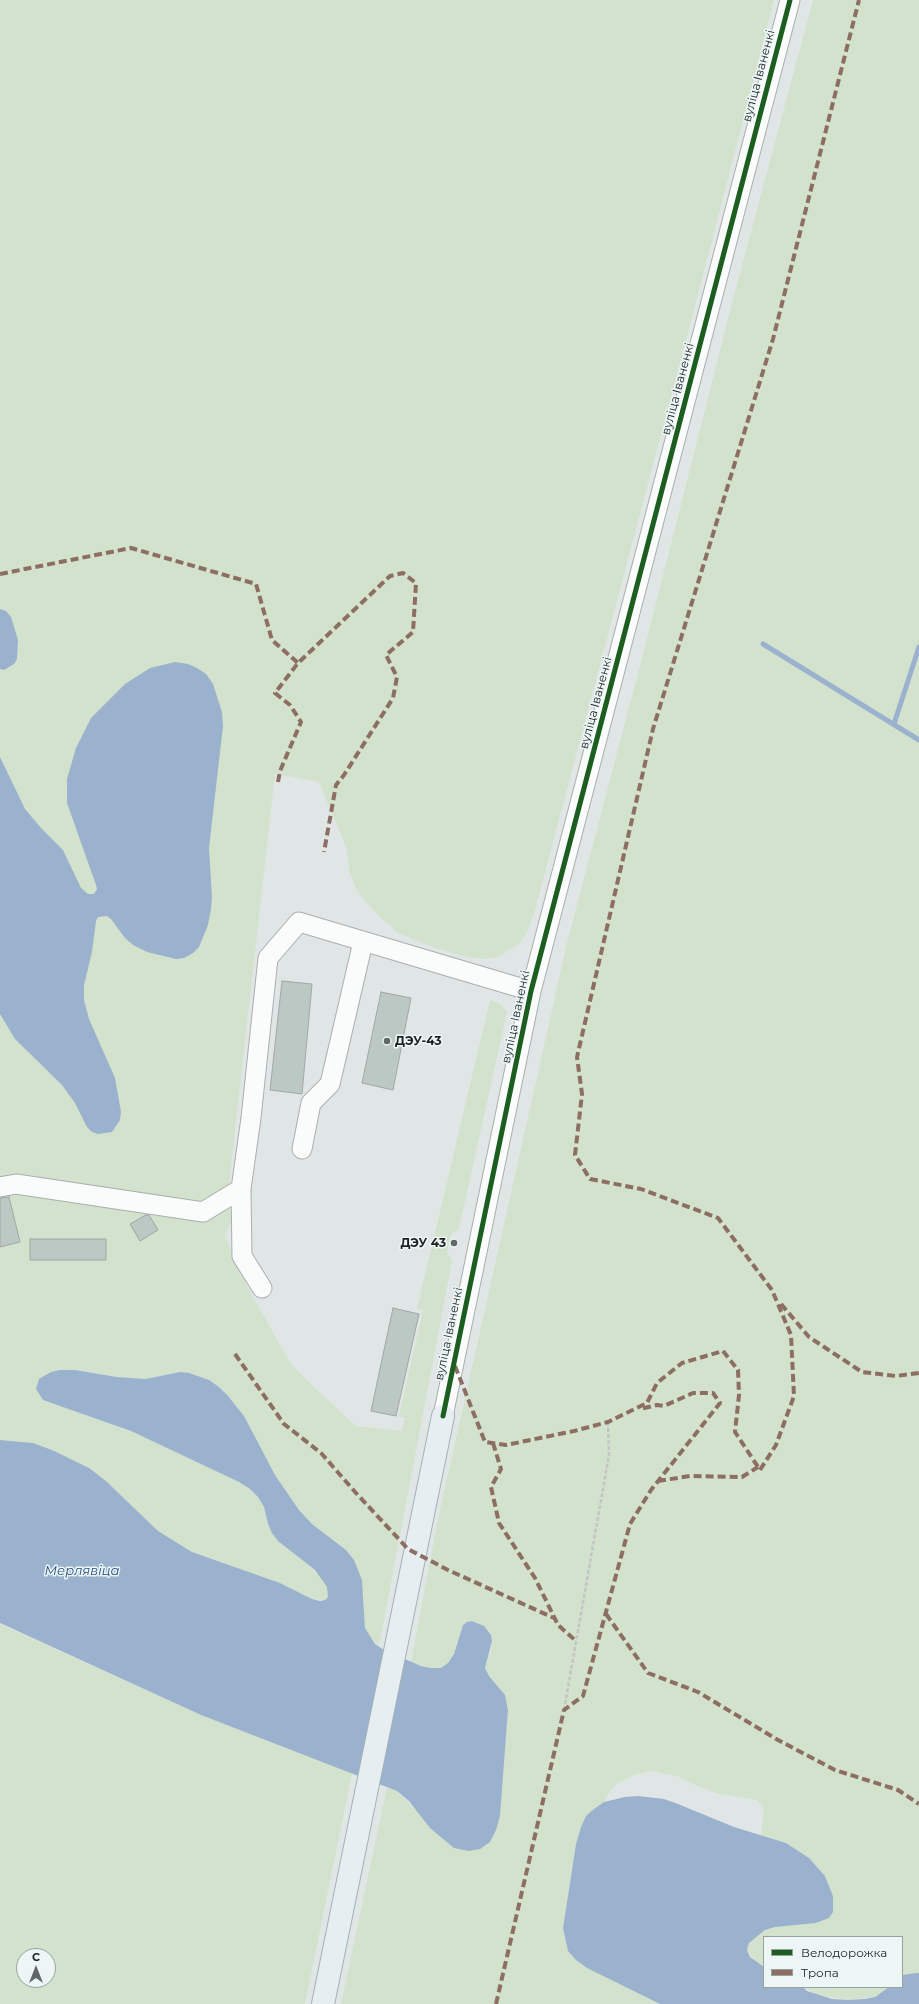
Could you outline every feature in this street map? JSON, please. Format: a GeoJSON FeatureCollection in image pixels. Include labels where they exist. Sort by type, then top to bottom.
{"type":"FeatureCollection","features":[{"type":"Feature","properties":{"kind":"main road"},"geometry":{"type":"LineString","coordinates":[[323,2004],[443,1416]]}},
{"type":"Feature","properties":{"kind":"street","name":"вуліца Іваненкі"},"geometry":{"type":"LineString","coordinates":[[443,1416],[531,991],[790,0]]}},
{"type":"Feature","properties":{"kind":"street"},"geometry":{"type":"LineString","coordinates":[[262,1288],[242,1256],[241,1190],[251,1118],[268,958],[299,922],[531,991]]}},
{"type":"Feature","properties":{"kind":"street"},"geometry":{"type":"LineString","coordinates":[[302,1149],[310,1103],[330,1084],[363,942]]}},
{"type":"Feature","properties":{"kind":"street"},"geometry":{"type":"LineString","coordinates":[[0,1187],[16,1184],[203,1212],[241,1190]]}},
{"type":"Feature","properties":{"kind":"path"},"geometry":{"type":"LineString","coordinates":[[564,1710],[608,1455],[608,1422]]}},
{"type":"Feature","properties":{"kind":"green space"},"geometry":{"type":"Polygon","coordinates":[[[0,0],[774,0],[699,291],[534,914],[528,930],[521,942],[499,957],[484,959],[468,957],[441,950],[397,932],[381,918],[357,890],[350,874],[346,847],[319,782],[275,774],[227,1202],[233,1216],[225,1236],[249,1290],[291,1364],[356,1426],[402,1431],[405,1418],[399,1416],[423,1310],[417,1309],[490,1000],[499,1003],[507,1012],[459,1228],[451,1234],[447,1252],[452,1261],[379,1646],[369,1636],[365,1628],[363,1592],[346,1550],[312,1524],[299,1510],[275,1475],[236,1406],[219,1387],[179,1372],[145,1379],[117,1377],[75,1370],[60,1370],[51,1372],[43,1400],[131,1431],[239,1482],[250,1489],[258,1497],[264,1507],[268,1524],[278,1541],[304,1560],[323,1580],[328,1592],[328,1597],[325,1600],[312,1599],[280,1583],[192,1552],[158,1531],[106,1481],[52,1450],[33,1443],[0,1440],[0,0]]]}},
{"type":"Feature","properties":{"kind":"green space"},"geometry":{"type":"Polygon","coordinates":[[[813,0],[919,0],[919,1973],[903,1975],[903,1936],[763,1936],[763,1966],[755,1962],[747,1950],[749,1943],[765,1930],[775,1927],[824,1921],[829,1885],[825,1876],[809,1858],[786,1843],[761,1835],[764,1808],[757,1800],[719,1794],[697,1786],[677,1776],[651,1771],[634,1775],[618,1783],[608,1794],[604,1802],[594,1809],[576,1844],[563,1928],[568,1951],[576,1960],[660,2004],[341,2004],[387,1787],[397,1791],[419,1813],[500,1816],[508,1710],[505,1695],[489,1676],[485,1668],[492,1646],[491,1635],[488,1630],[457,1642],[454,1654],[448,1663],[442,1668],[431,1668],[411,1662],[438,1519],[567,943],[641,662],[736,288],[813,0]]]}},
{"type":"Feature","properties":{"kind":"green space"},"geometry":{"type":"Polygon","coordinates":[[[0,1624],[201,1715],[352,1773],[305,2004],[0,2004],[0,1624]]]}},
{"type":"Feature","properties":{"kind":"green space"},"geometry":{"type":"Polygon","coordinates":[[[805,1988],[888,1988],[875,1997],[848,2000],[818,1995],[805,1988]]]}},
{"type":"Feature","properties":{"kind":"water"},"geometry":{"type":"Polygon","coordinates":[[[0,609],[6,611],[11,617],[18,640],[17,659],[14,664],[4,670],[0,669],[0,609]]]}},
{"type":"Feature","properties":{"kind":"water"},"geometry":{"type":"Polygon","coordinates":[[[175,662],[188,664],[206,674],[213,684],[222,712],[223,726],[209,848],[212,897],[211,909],[208,925],[199,947],[193,953],[184,958],[176,959],[147,952],[133,945],[125,938],[111,919],[107,916],[98,917],[84,985],[84,1000],[89,1019],[115,1078],[121,1112],[120,1120],[112,1132],[98,1134],[92,1132],[87,1127],[75,1103],[62,1085],[15,1039],[0,1014],[0,757],[25,809],[63,850],[81,888],[88,894],[94,894],[97,889],[96,885],[67,803],[67,779],[76,748],[91,718],[125,684],[150,668],[175,662]]]}},
{"type":"Feature","properties":{"kind":"water","name":"Мерлявіца"},"geometry":{"type":"Polygon","coordinates":[[[60,1370],[75,1370],[117,1377],[145,1379],[180,1372],[189,1373],[209,1380],[219,1387],[244,1416],[275,1475],[299,1510],[312,1524],[346,1550],[354,1560],[362,1580],[365,1628],[375,1644],[384,1650],[421,1666],[441,1668],[448,1663],[454,1654],[463,1625],[472,1621],[484,1626],[491,1635],[492,1641],[485,1668],[489,1676],[505,1695],[508,1710],[500,1816],[496,1830],[490,1842],[480,1849],[469,1851],[454,1848],[430,1828],[409,1801],[397,1791],[201,1715],[0,1623],[0,1440],[33,1443],[52,1450],[89,1468],[106,1481],[158,1531],[192,1552],[280,1583],[312,1599],[320,1601],[325,1600],[328,1597],[327,1587],[315,1570],[278,1541],[272,1533],[264,1507],[258,1497],[250,1489],[239,1482],[131,1431],[43,1400],[36,1389],[39,1379],[51,1372],[60,1370]]]}},
{"type":"Feature","properties":{"kind":"water"},"geometry":{"type":"Polygon","coordinates":[[[638,1796],[664,1799],[734,1827],[786,1843],[809,1858],[825,1876],[833,1896],[833,1912],[829,1918],[816,1923],[775,1927],[765,1930],[749,1943],[747,1950],[750,1957],[763,1966],[763,1988],[804,1988],[807,1991],[832,1999],[865,1999],[875,1997],[888,1988],[903,1988],[903,1975],[919,1973],[919,2004],[660,2004],[587,1968],[576,1960],[568,1951],[563,1928],[576,1844],[586,1816],[604,1802],[625,1797],[638,1796]]]}},
{"type":"Feature","properties":{"kind":"building"},"geometry":{"type":"Polygon","coordinates":[[[282,981],[312,984],[302,1094],[270,1090],[282,981]]]}},
{"type":"Feature","properties":{"kind":"building","name":"ДЭУ-43"},"geometry":{"type":"Polygon","coordinates":[[[381,992],[411,998],[393,1090],[362,1083],[381,992]]]}},
{"type":"Feature","properties":{"kind":"building"},"geometry":{"type":"Polygon","coordinates":[[[9,1197],[20,1242],[0,1247],[0,1198],[9,1197]]]}},
{"type":"Feature","properties":{"kind":"building"},"geometry":{"type":"Polygon","coordinates":[[[146,1215],[149,1215],[158,1230],[140,1241],[130,1224],[146,1215]]]}},
{"type":"Feature","properties":{"kind":"building"},"geometry":{"type":"Polygon","coordinates":[[[30,1239],[106,1239],[106,1260],[30,1260],[30,1239]]]}},
{"type":"Feature","properties":{"kind":"building"},"geometry":{"type":"Polygon","coordinates":[[[393,1308],[419,1314],[396,1416],[371,1411],[393,1308]]]}},
{"type":"Feature","properties":{"kind":"waterway"},"geometry":{"type":"LineString","coordinates":[[763,644],[919,740]]}},
{"type":"Feature","properties":{"kind":"waterway"},"geometry":{"type":"LineString","coordinates":[[894,724],[919,647]]}},
{"type":"Feature","properties":{"kind":"marked path"},"geometry":{"type":"LineString","coordinates":[[455,1366],[485,1442],[506,1445],[574,1431],[608,1422],[647,1403],[657,1383],[682,1363],[723,1351],[738,1370],[739,1395],[735,1432],[760,1470],[776,1445],[794,1396],[791,1335],[772,1290],[718,1218],[641,1189],[590,1179],[575,1155],[582,1094],[577,1057],[653,729],[773,339],[859,0]]}},
{"type":"Feature","properties":{"kind":"marked path"},"geometry":{"type":"LineString","coordinates":[[0,574],[131,548],[256,584],[272,640],[298,663]]}},
{"type":"Feature","properties":{"kind":"marked path"},"geometry":{"type":"LineString","coordinates":[[278,782],[280,771],[301,722],[290,705],[275,693],[298,663],[390,576],[403,573],[416,583],[413,632],[386,655],[397,677],[393,698],[344,775],[336,785],[324,852]]}},
{"type":"Feature","properties":{"kind":"marked path"},"geometry":{"type":"LineString","coordinates":[[781,1304],[809,1337],[862,1372],[896,1376],[919,1373]]}},
{"type":"Feature","properties":{"kind":"marked path"},"geometry":{"type":"LineString","coordinates":[[235,1354],[284,1424],[321,1453],[408,1549],[448,1570],[554,1618]]}},
{"type":"Feature","properties":{"kind":"marked path"},"geometry":{"type":"LineString","coordinates":[[496,2004],[564,1710],[583,1696],[630,1524],[651,1490],[720,1403],[713,1393],[693,1393],[664,1406],[657,1405],[640,1409]]}},
{"type":"Feature","properties":{"kind":"marked path"},"geometry":{"type":"LineString","coordinates":[[493,1443],[501,1469],[491,1487],[499,1523],[535,1578],[558,1625],[576,1641]]}},
{"type":"Feature","properties":{"kind":"marked path"},"geometry":{"type":"LineString","coordinates":[[658,1481],[690,1476],[742,1477],[758,1467]]}},
{"type":"Feature","properties":{"kind":"marked path"},"geometry":{"type":"LineString","coordinates":[[606,1614],[648,1673],[698,1692],[778,1740],[835,1770],[898,1790],[919,1804]]}},
{"type":"Feature","properties":{"kind":"cycle path"},"geometry":{"type":"LineString","coordinates":[[443,1416],[531,991],[790,0]]}},
{"type":"Feature","properties":{"kind":"place","name":"ДЭУ-43"},"geometry":{"type":"Point","coordinates":[387,1041]}},
{"type":"Feature","properties":{"kind":"place","name":"ДЭУ 43"},"geometry":{"type":"Point","coordinates":[454,1243]}}]}
